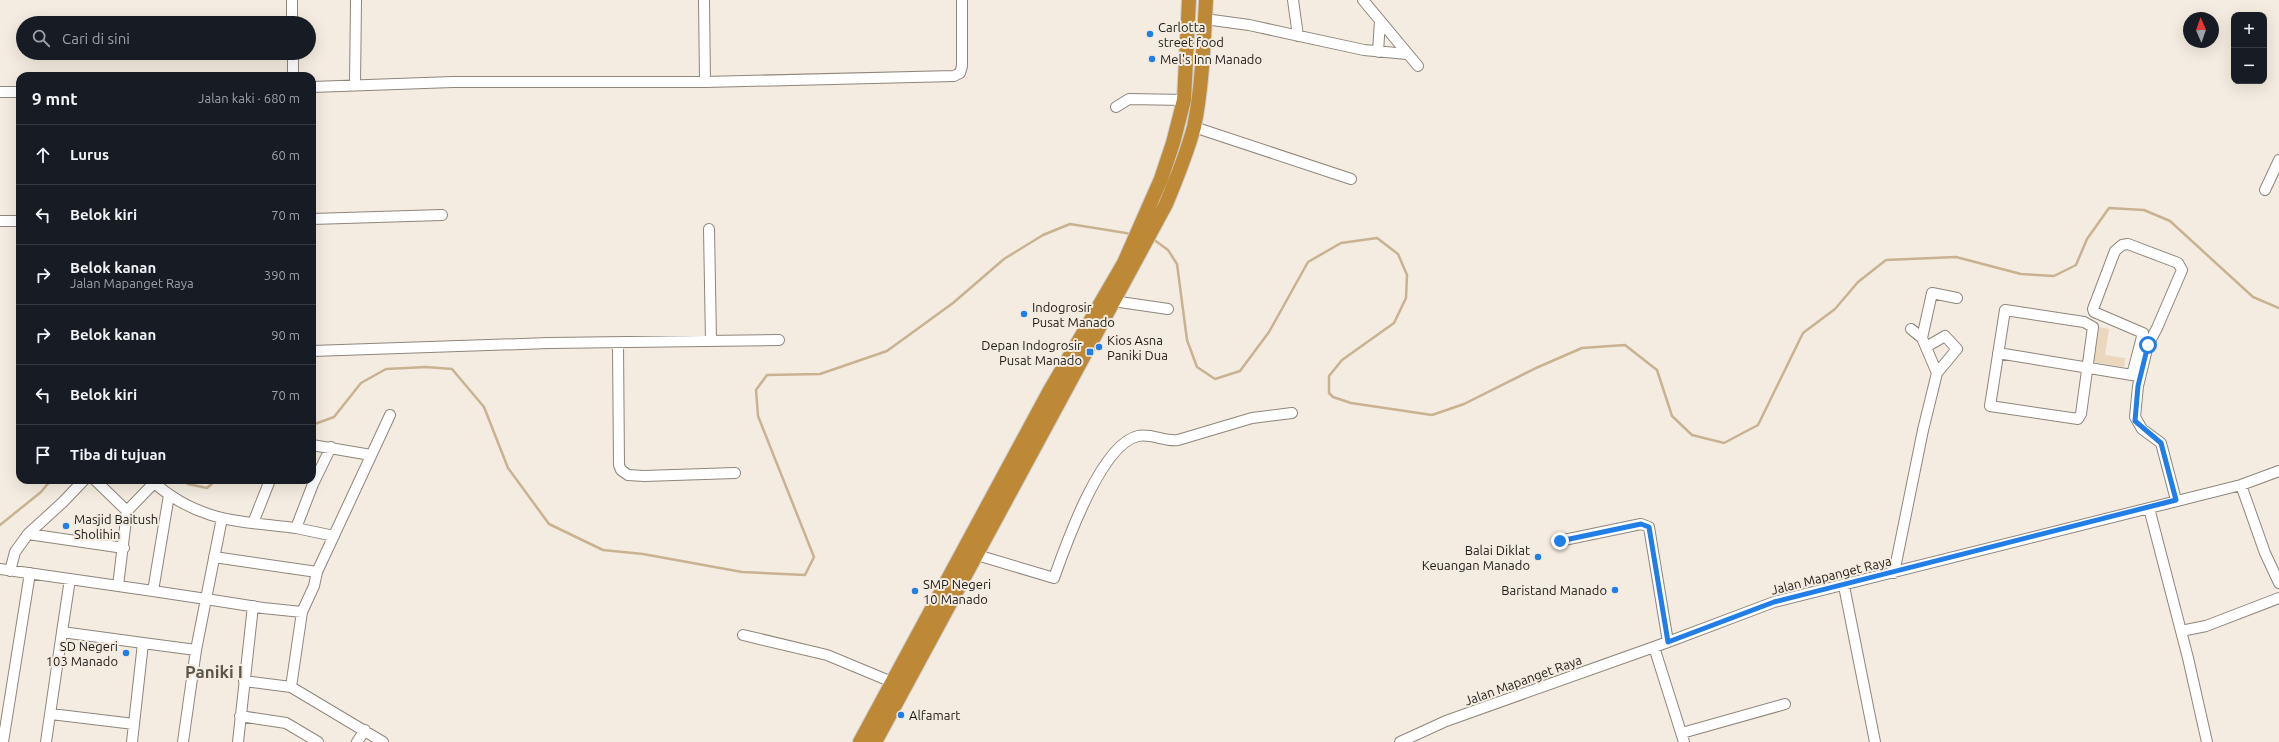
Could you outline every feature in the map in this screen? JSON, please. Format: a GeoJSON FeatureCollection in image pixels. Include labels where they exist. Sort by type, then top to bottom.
{"type":"FeatureCollection","features":[{"type":"Feature","properties":{"kind":"highway"},"geometry":{"type":"LineString","coordinates":[[875,742],[977,555],[1055,396],[1113,302],[1136,249],[1152,198],[1161,179],[1173,143],[1184,100],[1189,0]]}},
{"type":"Feature","properties":{"kind":"highway"},"geometry":{"type":"LineString","coordinates":[[860,742],[892,682],[1055,396],[1136,249],[1166,204],[1179,173],[1194,127],[1206,0]]}},
{"type":"Feature","properties":{"kind":"street"},"geometry":{"type":"LineString","coordinates":[[292,0],[292,16]]}},
{"type":"Feature","properties":{"kind":"street"},"geometry":{"type":"LineString","coordinates":[[355,86],[356,0]]}},
{"type":"Feature","properties":{"kind":"street"},"geometry":{"type":"LineString","coordinates":[[704,0],[705,82]]}},
{"type":"Feature","properties":{"kind":"street"},"geometry":{"type":"LineString","coordinates":[[316,87],[453,82],[705,82],[954,76],[960,73],[962,66],[962,0]]}},
{"type":"Feature","properties":{"kind":"street"},"geometry":{"type":"LineString","coordinates":[[1293,0],[1298,36]]}},
{"type":"Feature","properties":{"kind":"street"},"geometry":{"type":"LineString","coordinates":[[1363,0],[1418,66]]}},
{"type":"Feature","properties":{"kind":"street"},"geometry":{"type":"LineString","coordinates":[[1205,19],[1249,26],[1378,52],[1407,54]]}},
{"type":"Feature","properties":{"kind":"street"},"geometry":{"type":"LineString","coordinates":[[1378,52],[1380,22]]}},
{"type":"Feature","properties":{"kind":"street"},"geometry":{"type":"LineString","coordinates":[[293,60],[293,72]]}},
{"type":"Feature","properties":{"kind":"street"},"geometry":{"type":"LineString","coordinates":[[0,92],[16,92]]}},
{"type":"Feature","properties":{"kind":"street"},"geometry":{"type":"LineString","coordinates":[[1116,107],[1129,99],[1184,100]]}},
{"type":"Feature","properties":{"kind":"street"},"geometry":{"type":"LineString","coordinates":[[1194,127],[1351,179]]}},
{"type":"Feature","properties":{"kind":"street"},"geometry":{"type":"LineString","coordinates":[[2264,190],[2278,165]]}},
{"type":"Feature","properties":{"kind":"street"},"geometry":{"type":"LineString","coordinates":[[316,219],[442,215]]}},
{"type":"Feature","properties":{"kind":"street"},"geometry":{"type":"LineString","coordinates":[[0,222],[16,221]]}},
{"type":"Feature","properties":{"kind":"street"},"geometry":{"type":"LineString","coordinates":[[709,229],[711,342]]}},
{"type":"Feature","properties":{"kind":"street"},"geometry":{"type":"LineString","coordinates":[[2136,376],[2148,345],[2153,336],[2182,270],[2178,263],[2134,246],[2122,245],[2116,251],[2092,310],[2153,336]]}},
{"type":"Feature","properties":{"kind":"street"},"geometry":{"type":"LineString","coordinates":[[1924,342],[1932,293],[1957,298]]}},
{"type":"Feature","properties":{"kind":"street"},"geometry":{"type":"LineString","coordinates":[[1113,302],[1168,309]]}},
{"type":"Feature","properties":{"kind":"street"},"geometry":{"type":"LineString","coordinates":[[2008,310],[2090,324],[2093,327],[2093,332],[2081,414],[2078,420],[1993,407],[1988,403],[1998,353],[2004,313],[2008,310]]}},
{"type":"Feature","properties":{"kind":"street"},"geometry":{"type":"LineString","coordinates":[[1910,329],[1924,342],[1937,373]]}},
{"type":"Feature","properties":{"kind":"street"},"geometry":{"type":"LineString","coordinates":[[2143,333],[2136,376],[2135,421],[2161,443],[2176,500]]}},
{"type":"Feature","properties":{"kind":"street"},"geometry":{"type":"LineString","coordinates":[[1894,573],[1923,430],[1937,373],[1957,349],[1945,336],[1924,342]]}},
{"type":"Feature","properties":{"kind":"street"},"geometry":{"type":"LineString","coordinates":[[316,351],[549,343],[618,344],[779,340]]}},
{"type":"Feature","properties":{"kind":"street"},"geometry":{"type":"LineString","coordinates":[[618,344],[619,464],[621,470],[628,475],[644,476],[735,474]]}},
{"type":"Feature","properties":{"kind":"street"},"geometry":{"type":"LineString","coordinates":[[1998,353],[2136,376]]}},
{"type":"Feature","properties":{"kind":"street"},"geometry":{"type":"LineString","coordinates":[[977,555],[1054,578],[1081,508],[1111,458],[1125,442],[1145,435],[1165,440],[1178,440],[1252,418],[1292,414]]}},
{"type":"Feature","properties":{"kind":"street"},"geometry":{"type":"LineString","coordinates":[[291,687],[302,612],[313,590],[317,572],[390,415]]}},
{"type":"Feature","properties":{"kind":"street"},"geometry":{"type":"LineString","coordinates":[[316,445],[371,455]]}},
{"type":"Feature","properties":{"kind":"street"},"geometry":{"type":"LineString","coordinates":[[316,478],[331,447]]}},
{"type":"Feature","properties":{"kind":"street","name":"Jalan Mapanget Raya"},"geometry":{"type":"LineString","coordinates":[[1400,742],[1446,721],[1668,642],[1774,602],[1844,586],[2176,500],[2240,485],[2279,471]]}},
{"type":"Feature","properties":{"kind":"street"},"geometry":{"type":"LineString","coordinates":[[80,484],[28,534],[15,552],[5,570],[302,612]]}},
{"type":"Feature","properties":{"kind":"street"},"geometry":{"type":"LineString","coordinates":[[99,484],[127,511]]}},
{"type":"Feature","properties":{"kind":"street"},"geometry":{"type":"LineString","coordinates":[[118,586],[124,548],[127,511],[151,484]]}},
{"type":"Feature","properties":{"kind":"street"},"geometry":{"type":"LineString","coordinates":[[155,484],[169,495],[194,510],[222,518],[253,524],[296,528],[334,536]]}},
{"type":"Feature","properties":{"kind":"street"},"geometry":{"type":"LineString","coordinates":[[253,524],[268,484]]}},
{"type":"Feature","properties":{"kind":"street"},"geometry":{"type":"LineString","coordinates":[[296,528],[313,484]]}},
{"type":"Feature","properties":{"kind":"street"},"geometry":{"type":"LineString","coordinates":[[2240,485],[2265,554],[2279,583]]}},
{"type":"Feature","properties":{"kind":"street"},"geometry":{"type":"LineString","coordinates":[[153,591],[169,495]]}},
{"type":"Feature","properties":{"kind":"street"},"geometry":{"type":"LineString","coordinates":[[2149,508],[2181,631],[2207,742]]}},
{"type":"Feature","properties":{"kind":"street"},"geometry":{"type":"LineString","coordinates":[[183,742],[196,650],[222,518]]}},
{"type":"Feature","properties":{"kind":"street"},"geometry":{"type":"LineString","coordinates":[[1560,541],[1641,524],[1649,527],[1668,642]]}},
{"type":"Feature","properties":{"kind":"street"},"geometry":{"type":"LineString","coordinates":[[28,534],[124,548]]}},
{"type":"Feature","properties":{"kind":"street"},"geometry":{"type":"LineString","coordinates":[[214,557],[317,572]]}},
{"type":"Feature","properties":{"kind":"street"},"geometry":{"type":"LineString","coordinates":[[3,742],[30,574]]}},
{"type":"Feature","properties":{"kind":"street"},"geometry":{"type":"LineString","coordinates":[[46,742],[70,579]]}},
{"type":"Feature","properties":{"kind":"street"},"geometry":{"type":"LineString","coordinates":[[1844,586],[1875,742]]}},
{"type":"Feature","properties":{"kind":"street"},"geometry":{"type":"LineString","coordinates":[[2181,631],[2206,626],[2279,598]]}},
{"type":"Feature","properties":{"kind":"street"},"geometry":{"type":"LineString","coordinates":[[238,742],[253,606]]}},
{"type":"Feature","properties":{"kind":"street"},"geometry":{"type":"LineString","coordinates":[[62,632],[196,650]]}},
{"type":"Feature","properties":{"kind":"street"},"geometry":{"type":"LineString","coordinates":[[743,634],[827,655],[892,682]]}},
{"type":"Feature","properties":{"kind":"street"},"geometry":{"type":"LineString","coordinates":[[132,742],[143,643]]}},
{"type":"Feature","properties":{"kind":"street"},"geometry":{"type":"LineString","coordinates":[[1654,647],[1683,737],[1785,704]]}},
{"type":"Feature","properties":{"kind":"street"},"geometry":{"type":"LineString","coordinates":[[244,681],[291,687],[383,742]]}},
{"type":"Feature","properties":{"kind":"street"},"geometry":{"type":"LineString","coordinates":[[51,714],[134,724]]}},
{"type":"Feature","properties":{"kind":"street"},"geometry":{"type":"LineString","coordinates":[[240,716],[286,723],[318,742]]}},
{"type":"Feature","properties":{"kind":"street"},"geometry":{"type":"LineString","coordinates":[[357,742],[364,730]]}},
{"type":"Feature","properties":{"kind":"shaded area"},"geometry":{"type":"Polygon","coordinates":[[[2099,327],[2109,329],[2105,355],[2125,358],[2124,367],[2093,362],[2099,327]]]}},
{"type":"Feature","properties":{"kind":"waterway"},"geometry":{"type":"LineString","coordinates":[[1153,239],[1168,250],[1177,264],[1187,340],[1197,367],[1215,379],[1240,371],[1269,332],[1308,262],[1341,243],[1377,238],[1398,254],[1407,275],[1406,298],[1394,323],[1342,360],[1329,376],[1329,393],[1333,397],[1351,403],[1432,415],[1464,404],[1536,368],[1582,348],[1625,345],[1657,370],[1672,416],[1692,435],[1724,443],[1758,425],[1803,333],[1835,309],[1858,282],[1886,260],[1956,257],[2021,274],[2054,276],[2076,265],[2087,239],[2109,208],[2144,210],[2170,221],[2253,297],[2279,308]]}},
{"type":"Feature","properties":{"kind":"waterway"},"geometry":{"type":"LineString","coordinates":[[316,424],[334,417],[361,383],[386,369],[426,367],[452,369],[484,407],[508,468],[549,524],[603,550],[643,554],[742,572],[805,575],[814,557],[758,416],[756,390],[767,375],[820,374],[887,351],[953,303],[1004,259],[1043,235],[1070,224],[1132,234]]}},
{"type":"Feature","properties":{"kind":"waterway"},"geometry":{"type":"LineString","coordinates":[[0,525],[41,492],[48,484]]}},
{"type":"Feature","properties":{"kind":"waterway"},"geometry":{"type":"LineString","coordinates":[[188,484],[207,488],[212,484]]}},
{"type":"Feature","properties":{"kind":"place","name":"Carlotta street food"},"geometry":{"type":"Point","coordinates":[1150,34]}},
{"type":"Feature","properties":{"kind":"place","name":"Mel's Inn Manado"},"geometry":{"type":"Point","coordinates":[1152,59]}},
{"type":"Feature","properties":{"kind":"place","name":"Indogrosir Pusat Manado"},"geometry":{"type":"Point","coordinates":[1024,314]}},
{"type":"Feature","properties":{"kind":"place","name":"Kios Asna Paniki Dua"},"geometry":{"type":"Point","coordinates":[1099,347]}},
{"type":"Feature","properties":{"kind":"place","name":"Depan Indogrosir Pusat Manado"},"geometry":{"type":"Point","coordinates":[1090,352]}},
{"type":"Feature","properties":{"kind":"place","name":"Masjid Baitush Sholihin"},"geometry":{"type":"Point","coordinates":[66,526]}},
{"type":"Feature","properties":{"kind":"place","name":"Balai Diklat Keuangan Manado"},"geometry":{"type":"Point","coordinates":[1538,557]}},
{"type":"Feature","properties":{"kind":"place","name":"Baristand Manado"},"geometry":{"type":"Point","coordinates":[1615,590]}},
{"type":"Feature","properties":{"kind":"place","name":"SMP Negeri 10 Manado"},"geometry":{"type":"Point","coordinates":[915,591]}},
{"type":"Feature","properties":{"kind":"place","name":"SD Negeri 103 Manado"},"geometry":{"type":"Point","coordinates":[126,653]}},
{"type":"Feature","properties":{"kind":"place","name":"Alfamart"},"geometry":{"type":"Point","coordinates":[901,715]}},
{"type":"Feature","properties":{"kind":"district","name":"Paniki I"},"geometry":{"type":"Point","coordinates":[214,671]}},
{"type":"Feature","properties":{"kind":"route"},"geometry":{"type":"LineString","coordinates":[[1560,541],[1646,524],[1649,527],[1668,642],[1774,602],[1875,578],[2176,500],[2166,468],[2161,443],[2135,421],[2138,386],[2148,345]]}}]}
